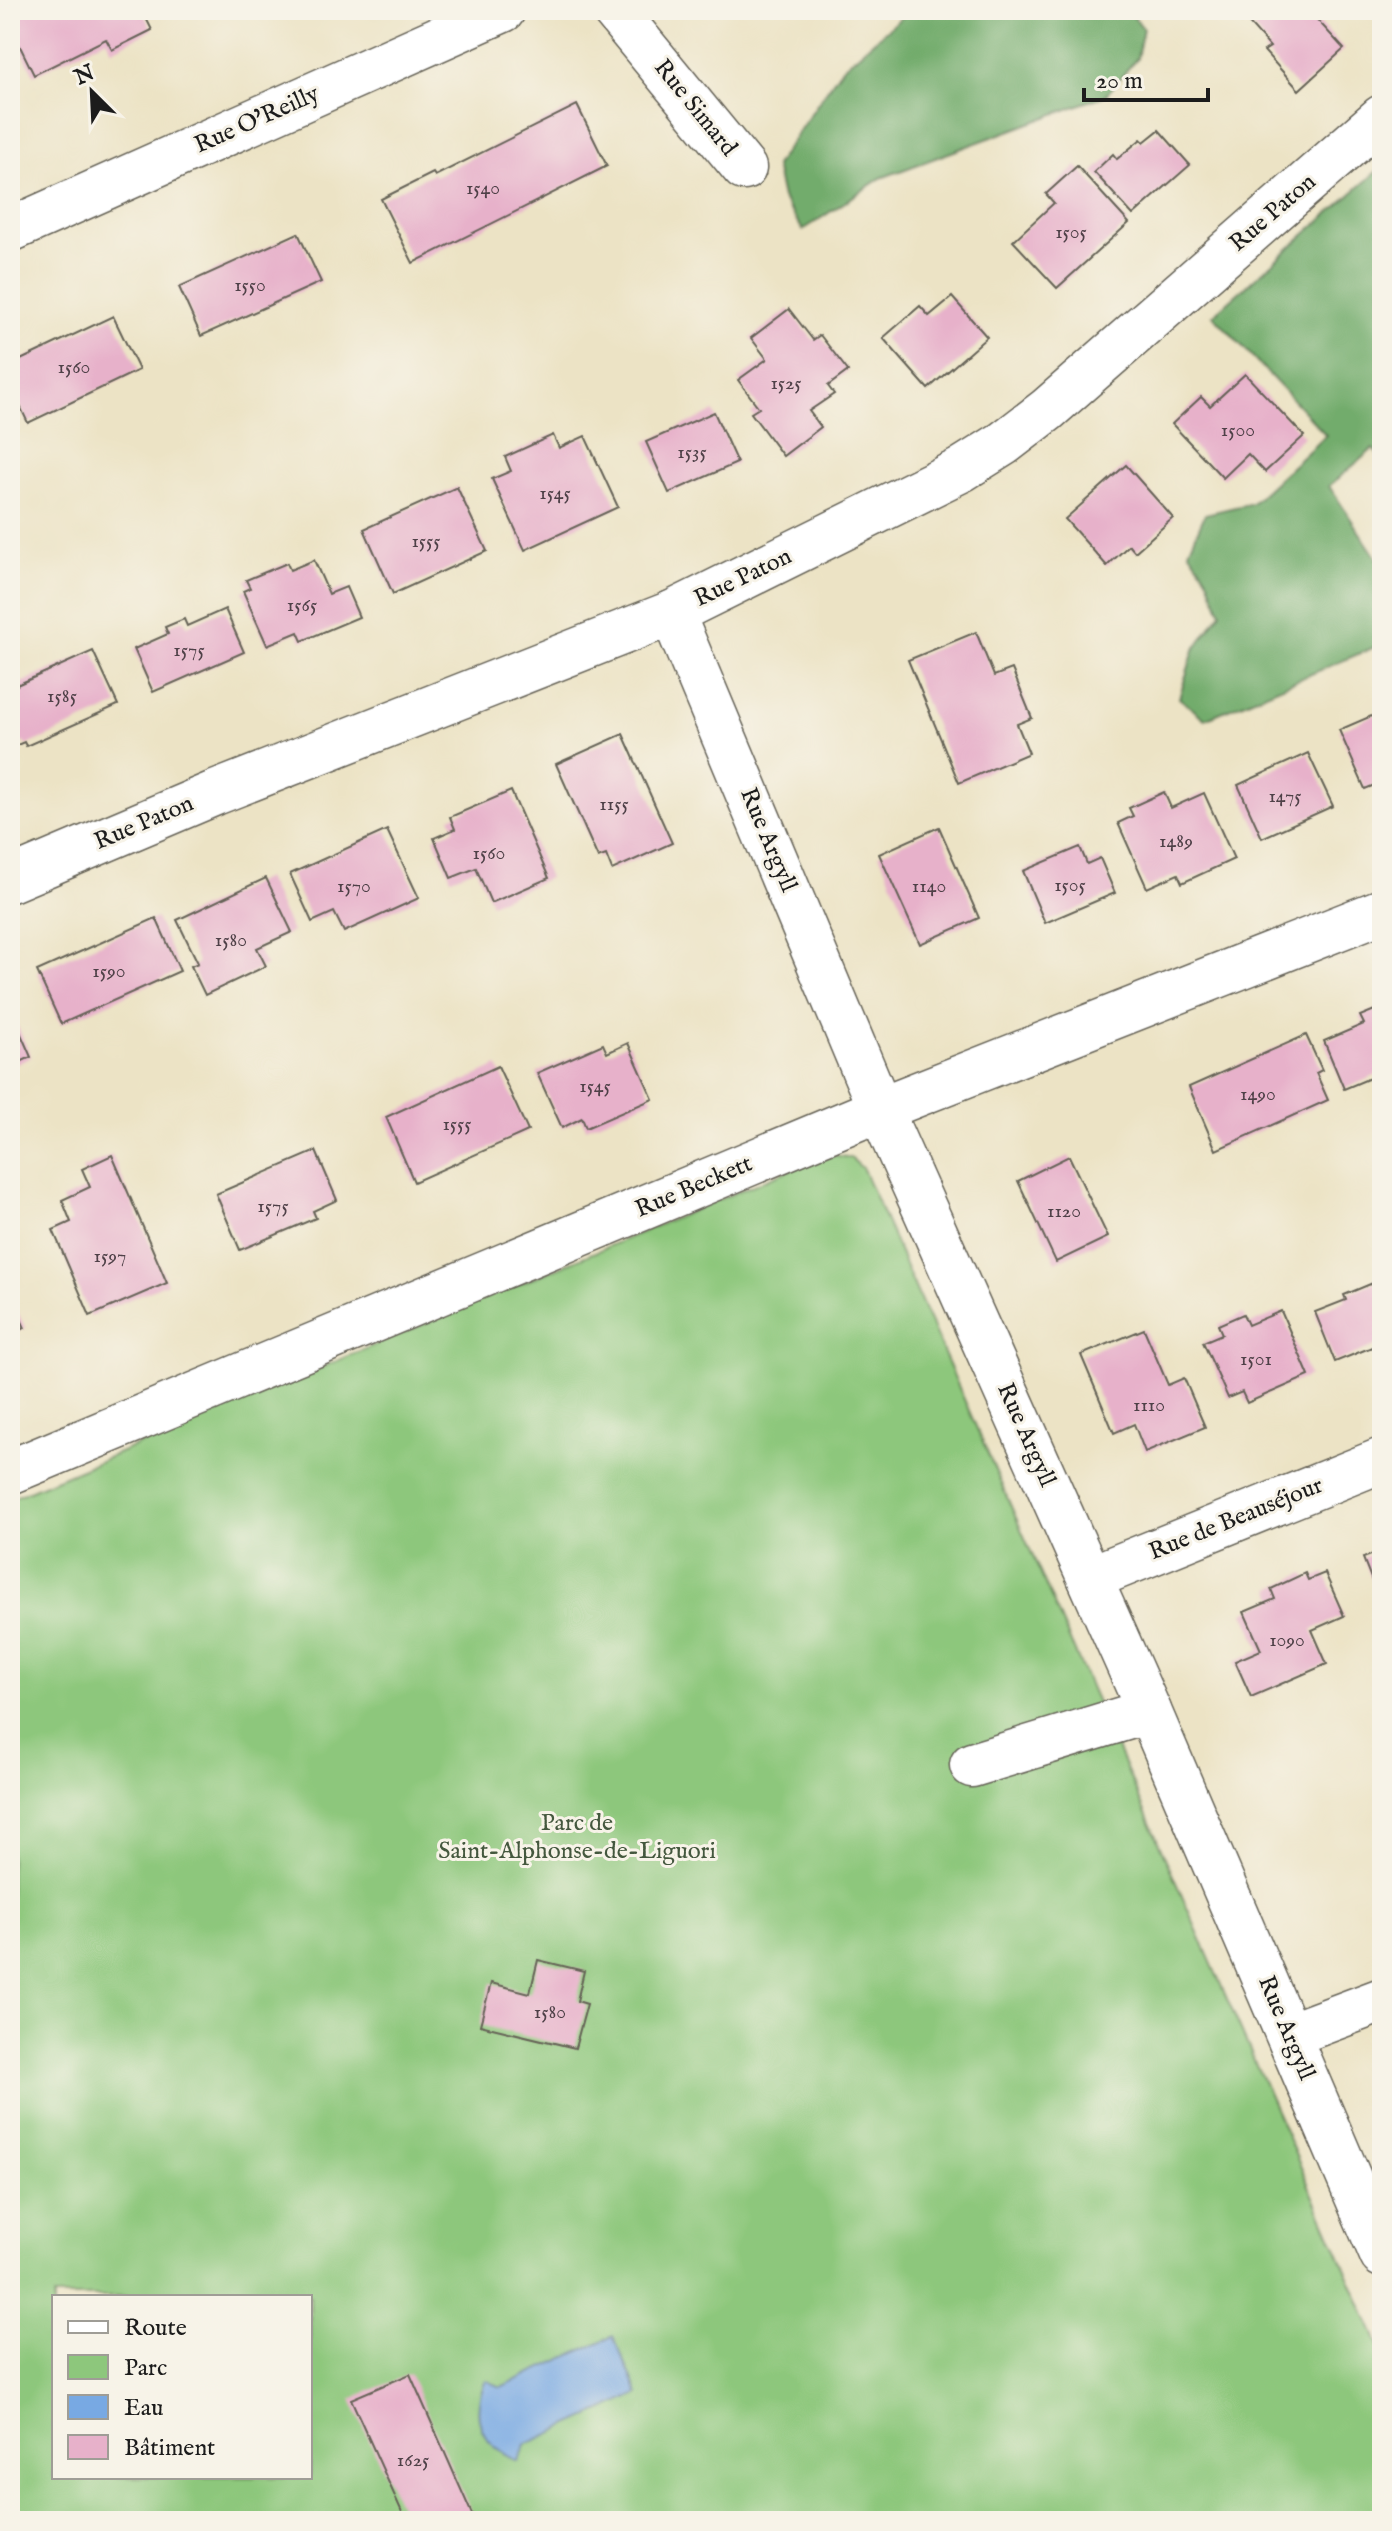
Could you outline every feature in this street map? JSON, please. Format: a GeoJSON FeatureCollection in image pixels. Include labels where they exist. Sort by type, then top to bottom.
{"type":"FeatureCollection","features":[{"type":"Feature","properties":{"kind":"street","name":"Rue O'Reilly"},"geometry":{"type":"LineString","coordinates":[[10,230],[503,10]]}},
{"type":"Feature","properties":{"kind":"street","name":"Rue Simard"},"geometry":{"type":"LineString","coordinates":[[614,10],[744,168]]}},
{"type":"Feature","properties":{"kind":"street","name":"Rue Paton"},"geometry":{"type":"LineString","coordinates":[[10,880],[215,793],[672,613],[923,491],[1004,443],[1047,410],[1382,117]]}},
{"type":"Feature","properties":{"kind":"street","name":"Rue Argyll"},"geometry":{"type":"LineString","coordinates":[[672,613],[880,1109],[1149,1711],[1382,2255]]}},
{"type":"Feature","properties":{"kind":"street","name":"Rue Beckett"},"geometry":{"type":"LineString","coordinates":[[10,1472],[880,1109],[1382,911]]}},
{"type":"Feature","properties":{"kind":"street","name":"Rue de Beauséjour"},"geometry":{"type":"LineString","coordinates":[[1090,1578],[1382,1460]]}},
{"type":"Feature","properties":{"kind":"street"},"geometry":{"type":"LineString","coordinates":[[972,1765],[1149,1711]]}},
{"type":"Feature","properties":{"kind":"street"},"geometry":{"type":"LineString","coordinates":[[1289,2035],[1382,2000]]}},
{"type":"Feature","properties":{"kind":"green space"},"geometry":{"type":"Polygon","coordinates":[[[910,10],[1128,10],[1143,28],[1137,58],[1106,95],[881,178],[803,230],[782,198],[775,166],[842,68],[910,10]]]}},
{"type":"Feature","properties":{"kind":"green space"},"geometry":{"type":"Polygon","coordinates":[[[1382,167],[1382,459],[1373,449],[1329,486],[1382,566],[1382,644],[1205,719],[1179,698],[1194,650],[1221,612],[1207,577],[1189,551],[1205,514],[1252,503],[1326,435],[1213,315],[1382,167]]]}},
{"type":"Feature","properties":{"kind":"green space","name":"Parc de Saint-Alphonse-de-Liguori"},"geometry":{"type":"Polygon","coordinates":[[[835,1155],[851,1158],[863,1169],[1382,2352],[1382,2521],[10,2521],[10,1499],[815,1159],[835,1155]]]}},
{"type":"Feature","properties":{"kind":"water"},"geometry":{"type":"Polygon","coordinates":[[[613,2336],[639,2394],[527,2444],[518,2461],[495,2447],[487,2438],[479,2418],[481,2393],[486,2380],[501,2387],[613,2336]]]}},
{"type":"Feature","properties":{"kind":"building"},"geometry":{"type":"Polygon","coordinates":[[[10,10],[142,10],[152,30],[112,50],[106,39],[34,75],[10,26],[10,10]]]}},
{"type":"Feature","properties":{"kind":"building"},"geometry":{"type":"Polygon","coordinates":[[[1230,10],[1314,10],[1311,13],[1344,49],[1299,90],[1264,51],[1270,47],[1246,20],[1242,23],[1230,10]]]}},
{"type":"Feature","properties":{"kind":"building"},"geometry":{"type":"Polygon","coordinates":[[[577,105],[607,166],[413,263],[381,199],[433,173],[435,176],[577,105]]]}},
{"type":"Feature","properties":{"kind":"building"},"geometry":{"type":"Polygon","coordinates":[[[1159,130],[1190,165],[1133,215],[1094,172],[1113,154],[1117,159],[1141,139],[1144,142],[1159,130]]]}},
{"type":"Feature","properties":{"kind":"building"},"geometry":{"type":"Polygon","coordinates":[[[1077,166],[1129,223],[1057,288],[1013,241],[1054,203],[1046,194],[1077,166]]]}},
{"type":"Feature","properties":{"kind":"building"},"geometry":{"type":"Polygon","coordinates":[[[298,233],[321,282],[201,336],[179,287],[298,233]]]}},
{"type":"Feature","properties":{"kind":"building"},"geometry":{"type":"Polygon","coordinates":[[[952,297],[987,337],[928,389],[883,338],[920,306],[929,316],[952,297]]]}},
{"type":"Feature","properties":{"kind":"building"},"geometry":{"type":"Polygon","coordinates":[[[789,309],[813,340],[820,335],[848,371],[828,386],[834,394],[809,411],[821,427],[783,456],[751,413],[759,408],[738,380],[767,359],[751,338],[789,309]]]}},
{"type":"Feature","properties":{"kind":"building"},"geometry":{"type":"Polygon","coordinates":[[[113,316],[139,370],[28,423],[10,385],[10,365],[113,316]]]}},
{"type":"Feature","properties":{"kind":"building"},"geometry":{"type":"Polygon","coordinates":[[[1245,374],[1304,436],[1265,472],[1248,454],[1223,478],[1172,424],[1201,397],[1210,406],[1245,374]]]}},
{"type":"Feature","properties":{"kind":"building"},"geometry":{"type":"Polygon","coordinates":[[[714,412],[737,463],[669,493],[646,442],[714,412]]]}},
{"type":"Feature","properties":{"kind":"building"},"geometry":{"type":"Polygon","coordinates":[[[553,435],[559,448],[585,436],[618,507],[525,550],[492,479],[511,471],[505,457],[553,435]]]}},
{"type":"Feature","properties":{"kind":"building"},"geometry":{"type":"Polygon","coordinates":[[[1126,465],[1173,518],[1135,552],[1129,545],[1107,566],[1065,519],[1126,465]]]}},
{"type":"Feature","properties":{"kind":"building"},"geometry":{"type":"Polygon","coordinates":[[[457,487],[487,551],[393,594],[364,529],[457,487]]]}},
{"type":"Feature","properties":{"kind":"building"},"geometry":{"type":"Polygon","coordinates":[[[314,560],[329,594],[346,587],[359,617],[302,641],[298,632],[267,645],[243,591],[250,588],[246,580],[287,563],[290,570],[314,560]]]}},
{"type":"Feature","properties":{"kind":"building"},"geometry":{"type":"Polygon","coordinates":[[[225,609],[244,652],[153,692],[134,649],[168,634],[165,627],[184,619],[187,626],[225,609]]]}},
{"type":"Feature","properties":{"kind":"building"},"geometry":{"type":"Polygon","coordinates":[[[976,632],[994,676],[1012,669],[1032,718],[1017,724],[1029,753],[959,783],[908,660],[976,632]]]}},
{"type":"Feature","properties":{"kind":"building"},"geometry":{"type":"Polygon","coordinates":[[[93,651],[118,705],[26,746],[24,742],[10,748],[10,688],[93,651]]]}},
{"type":"Feature","properties":{"kind":"building"},"geometry":{"type":"Polygon","coordinates":[[[1376,714],[1382,727],[1382,782],[1365,789],[1339,730],[1376,714]]]}},
{"type":"Feature","properties":{"kind":"building"},"geometry":{"type":"Polygon","coordinates":[[[623,734],[672,843],[612,870],[606,855],[598,858],[556,764],[623,734]]]}},
{"type":"Feature","properties":{"kind":"building"},"geometry":{"type":"Polygon","coordinates":[[[1308,753],[1333,806],[1262,838],[1238,785],[1308,753]]]}},
{"type":"Feature","properties":{"kind":"building"},"geometry":{"type":"Polygon","coordinates":[[[511,791],[549,878],[491,903],[476,868],[451,878],[434,838],[455,829],[450,817],[511,791]]]}},
{"type":"Feature","properties":{"kind":"building"},"geometry":{"type":"Polygon","coordinates":[[[1164,792],[1171,808],[1204,793],[1234,859],[1182,883],[1178,874],[1147,888],[1118,823],[1133,816],[1129,808],[1164,792]]]}},
{"type":"Feature","properties":{"kind":"building"},"geometry":{"type":"Polygon","coordinates":[[[939,827],[979,918],[920,944],[879,854],[939,827]]]}},
{"type":"Feature","properties":{"kind":"building"},"geometry":{"type":"Polygon","coordinates":[[[387,830],[419,898],[344,932],[334,912],[312,922],[290,874],[387,830]]]}},
{"type":"Feature","properties":{"kind":"building"},"geometry":{"type":"Polygon","coordinates":[[[1080,847],[1087,864],[1100,858],[1115,893],[1045,923],[1023,871],[1080,847]]]}},
{"type":"Feature","properties":{"kind":"building"},"geometry":{"type":"Polygon","coordinates":[[[266,878],[292,932],[257,948],[266,966],[205,995],[191,966],[198,963],[177,920],[266,878]]]}},
{"type":"Feature","properties":{"kind":"building"},"geometry":{"type":"Polygon","coordinates":[[[156,918],[180,971],[61,1024],[37,971],[156,918]]]}},
{"type":"Feature","properties":{"kind":"building"},"geometry":{"type":"Polygon","coordinates":[[[1382,1007],[1382,1073],[1344,1089],[1324,1041],[1364,1024],[1360,1016],[1382,1007]]]}},
{"type":"Feature","properties":{"kind":"building"},"geometry":{"type":"Polygon","coordinates":[[[10,1009],[31,1057],[10,1067],[10,1009]]]}},
{"type":"Feature","properties":{"kind":"building"},"geometry":{"type":"Polygon","coordinates":[[[1306,1035],[1322,1070],[1316,1073],[1328,1100],[1216,1150],[1189,1087],[1306,1035]]]}},
{"type":"Feature","properties":{"kind":"building"},"geometry":{"type":"Polygon","coordinates":[[[628,1043],[653,1099],[586,1128],[582,1118],[562,1128],[537,1073],[603,1044],[607,1053],[628,1043]]]}},
{"type":"Feature","properties":{"kind":"building"},"geometry":{"type":"Polygon","coordinates":[[[498,1066],[528,1131],[414,1182],[386,1117],[498,1066]]]}},
{"type":"Feature","properties":{"kind":"building"},"geometry":{"type":"Polygon","coordinates":[[[316,1151],[337,1200],[313,1211],[316,1218],[240,1250],[216,1194],[316,1151]]]}},
{"type":"Feature","properties":{"kind":"building"},"geometry":{"type":"Polygon","coordinates":[[[112,1155],[167,1283],[90,1316],[53,1230],[71,1222],[62,1200],[90,1187],[82,1169],[112,1155]]]}},
{"type":"Feature","properties":{"kind":"building"},"geometry":{"type":"Polygon","coordinates":[[[1069,1156],[1108,1237],[1056,1262],[1018,1181],[1069,1156]]]}},
{"type":"Feature","properties":{"kind":"building"},"geometry":{"type":"Polygon","coordinates":[[[1380,1280],[1382,1343],[1335,1362],[1315,1312],[1346,1300],[1344,1295],[1380,1280]]]}},
{"type":"Feature","properties":{"kind":"building"},"geometry":{"type":"Polygon","coordinates":[[[10,1295],[25,1328],[10,1335],[10,1295]]]}},
{"type":"Feature","properties":{"kind":"building"},"geometry":{"type":"Polygon","coordinates":[[[1281,1311],[1309,1376],[1247,1403],[1242,1392],[1228,1398],[1203,1342],[1222,1334],[1218,1325],[1243,1314],[1248,1325],[1281,1311]]]}},
{"type":"Feature","properties":{"kind":"building"},"geometry":{"type":"Polygon","coordinates":[[[1144,1329],[1168,1385],[1184,1378],[1205,1427],[1145,1452],[1134,1424],[1114,1433],[1081,1355],[1144,1329]]]}},
{"type":"Feature","properties":{"kind":"building"},"geometry":{"type":"Polygon","coordinates":[[[1382,1551],[1382,1606],[1363,1558],[1382,1551]]]}},
{"type":"Feature","properties":{"kind":"building"},"geometry":{"type":"Polygon","coordinates":[[[1305,1573],[1308,1580],[1325,1573],[1344,1616],[1312,1630],[1327,1664],[1251,1697],[1235,1661],[1261,1650],[1244,1612],[1275,1599],[1271,1589],[1305,1573]]]}},
{"type":"Feature","properties":{"kind":"building"},"geometry":{"type":"Polygon","coordinates":[[[538,1960],[584,1971],[577,2001],[587,2004],[575,2048],[480,2025],[491,1983],[530,1993],[538,1960]]]}},
{"type":"Feature","properties":{"kind":"building"},"geometry":{"type":"Polygon","coordinates":[[[410,2374],[475,2521],[406,2521],[351,2399],[410,2374]]]}}]}
